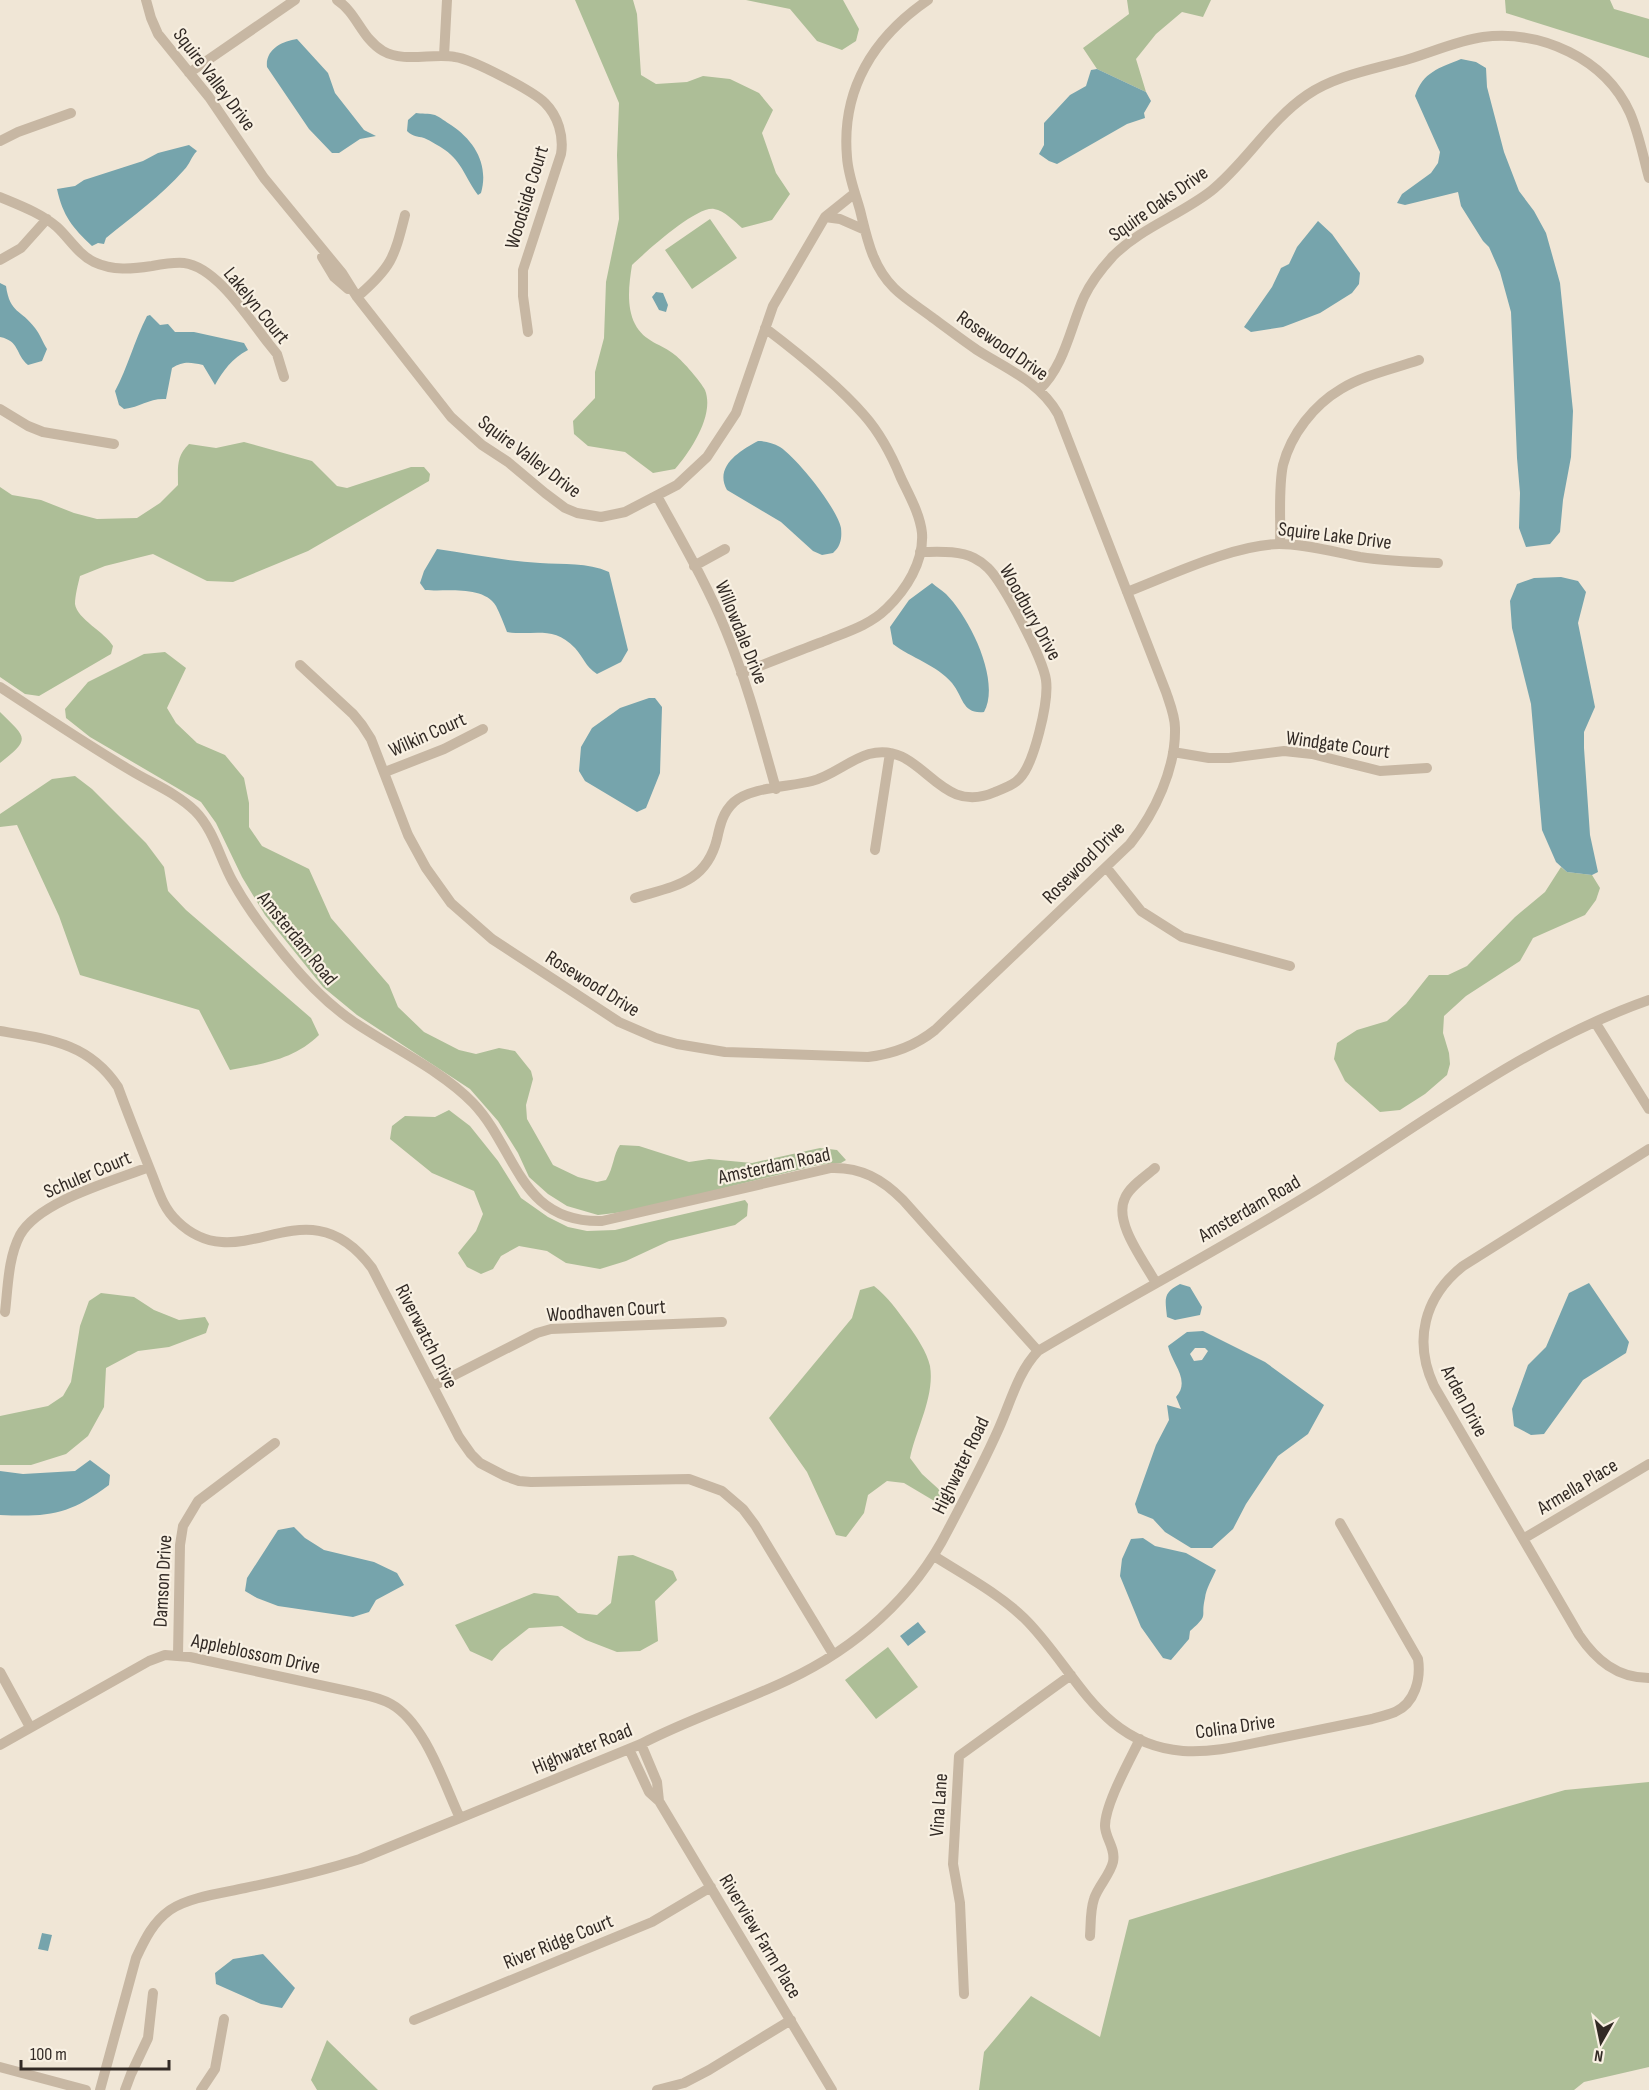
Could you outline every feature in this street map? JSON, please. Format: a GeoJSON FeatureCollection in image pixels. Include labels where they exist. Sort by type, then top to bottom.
{"type":"FeatureCollection","features":[{"type":"Feature","properties":{"kind":"street","name":"Squire Valley Drive"},"geometry":{"type":"LineString","coordinates":[[146,0],[158,34],[209,97],[264,178],[342,273],[357,297],[451,417],[482,445],[508,462],[565,508],[590,517],[612,516],[625,512],[657,496],[677,484],[707,457],[736,413],[773,306],[825,217],[855,193]]}},
{"type":"Feature","properties":{"kind":"street","name":"Woodside Court"},"geometry":{"type":"LineString","coordinates":[[337,0],[348,8],[368,38],[383,51],[399,56],[456,57],[479,64],[544,102],[557,121],[562,146],[561,154],[523,270],[523,296],[528,332]]}},
{"type":"Feature","properties":{"kind":"street"},"geometry":{"type":"LineString","coordinates":[[444,56],[447,0]]}},
{"type":"Feature","properties":{"kind":"street","name":"Rosewood Drive"},"geometry":{"type":"LineString","coordinates":[[300,665],[353,714],[371,739],[408,835],[426,868],[451,903],[477,928],[579,998],[619,1022],[662,1040],[725,1052],[868,1057],[892,1053],[923,1040],[1130,844],[1148,817],[1167,775],[1173,752],[1175,730],[1171,706],[1058,414],[1039,390],[1028,381],[976,349],[892,286],[873,258],[849,170],[846,142],[848,114],[864,65],[894,27],[928,0]]}},
{"type":"Feature","properties":{"kind":"street"},"geometry":{"type":"LineString","coordinates":[[189,73],[292,2]]}},
{"type":"Feature","properties":{"kind":"street","name":"Squire Oaks Drive"},"geometry":{"type":"LineString","coordinates":[[1039,390],[1054,373],[1088,291],[1113,256],[1148,229],[1210,191],[1226,177],[1285,113],[1308,94],[1340,80],[1480,37],[1528,38],[1550,44],[1584,60],[1615,90],[1632,119],[1649,178]]}},
{"type":"Feature","properties":{"kind":"street"},"geometry":{"type":"LineString","coordinates":[[0,141],[71,113]]}},
{"type":"Feature","properties":{"kind":"street","name":"Lakelyn Court"},"geometry":{"type":"LineString","coordinates":[[0,197],[47,219],[93,262],[125,270],[185,263],[211,274],[277,354],[284,377]]}},
{"type":"Feature","properties":{"kind":"street"},"geometry":{"type":"LineString","coordinates":[[357,297],[379,279],[390,264],[397,248],[405,214]]}},
{"type":"Feature","properties":{"kind":"street"},"geometry":{"type":"LineString","coordinates":[[825,217],[840,219],[865,230]]}},
{"type":"Feature","properties":{"kind":"street"},"geometry":{"type":"LineString","coordinates":[[0,260],[21,248],[47,219]]}},
{"type":"Feature","properties":{"kind":"street"},"geometry":{"type":"LineString","coordinates":[[741,673],[875,619],[905,588],[912,577],[920,552],[922,534],[917,513],[893,458],[876,430],[864,415],[807,362],[765,328]]}},
{"type":"Feature","properties":{"kind":"street"},"geometry":{"type":"LineString","coordinates":[[1280,544],[1283,465],[1293,440],[1306,420],[1340,389],[1419,360]]}},
{"type":"Feature","properties":{"kind":"street"},"geometry":{"type":"LineString","coordinates":[[0,409],[43,432],[114,444]]}},
{"type":"Feature","properties":{"kind":"street","name":"Willowdale Drive"},"geometry":{"type":"LineString","coordinates":[[657,496],[726,630],[776,789]]}},
{"type":"Feature","properties":{"kind":"street","name":"Squire Lake Drive"},"geometry":{"type":"LineString","coordinates":[[1127,592],[1237,551],[1261,545],[1296,545],[1373,558],[1438,563]]}},
{"type":"Feature","properties":{"kind":"street"},"geometry":{"type":"LineString","coordinates":[[694,566],[725,549]]}},
{"type":"Feature","properties":{"kind":"street","name":"Woodbury Drive"},"geometry":{"type":"LineString","coordinates":[[890,753],[905,757],[939,785],[957,795],[971,797],[991,794],[1013,784],[1023,775],[1046,706],[1047,683],[1042,661],[998,581],[988,568],[964,554],[920,552]]}},
{"type":"Feature","properties":{"kind":"street","name":"Amsterdam Road"},"geometry":{"type":"LineString","coordinates":[[0,687],[182,800],[195,811],[209,832],[250,911],[308,984],[328,1004],[356,1024],[453,1084],[487,1119],[525,1185],[551,1209],[567,1217],[586,1221],[602,1221],[831,1168],[862,1171],[888,1184],[1038,1351],[1317,1190],[1485,1082],[1595,1022],[1649,1000]]}},
{"type":"Feature","properties":{"kind":"street","name":"Wilkin Court"},"geometry":{"type":"LineString","coordinates":[[385,772],[444,749],[483,729]]}},
{"type":"Feature","properties":{"kind":"street","name":"Windgate Court"},"geometry":{"type":"LineString","coordinates":[[1173,752],[1219,758],[1284,752],[1312,754],[1380,771],[1427,768]]}},
{"type":"Feature","properties":{"kind":"street"},"geometry":{"type":"LineString","coordinates":[[635,898],[681,884],[696,876],[711,857],[722,818],[733,803],[744,795],[813,781],[871,753],[890,753],[875,850]]}},
{"type":"Feature","properties":{"kind":"street"},"geometry":{"type":"LineString","coordinates":[[1106,867],[1141,911],[1182,937],[1290,966]]}},
{"type":"Feature","properties":{"kind":"street"},"geometry":{"type":"LineString","coordinates":[[1595,1022],[1649,1109]]}},
{"type":"Feature","properties":{"kind":"street","name":"Riverwatch Drive"},"geometry":{"type":"LineString","coordinates":[[0,1031],[66,1045],[96,1061],[108,1073],[118,1087],[161,1198],[176,1221],[194,1234],[204,1239],[235,1243],[301,1229],[323,1232],[348,1243],[372,1268],[467,1449],[480,1463],[505,1476],[531,1482],[678,1478],[689,1479],[722,1491],[743,1509],[755,1525],[833,1654]]}},
{"type":"Feature","properties":{"kind":"street","name":"Arden Drive"},"geometry":{"type":"LineString","coordinates":[[1649,1149],[1463,1266],[1443,1284],[1429,1309],[1423,1340],[1428,1374],[1579,1635],[1598,1660],[1616,1671],[1649,1678]]}},
{"type":"Feature","properties":{"kind":"street","name":"Schuler Court"},"geometry":{"type":"LineString","coordinates":[[5,1312],[13,1253],[21,1234],[34,1218],[54,1204],[149,1167]]}},
{"type":"Feature","properties":{"kind":"street"},"geometry":{"type":"LineString","coordinates":[[1155,1168],[1131,1188],[1125,1196],[1121,1210],[1123,1224],[1156,1283]]}},
{"type":"Feature","properties":{"kind":"street","name":"Woodhaven Court"},"geometry":{"type":"LineString","coordinates":[[434,1386],[537,1333],[551,1329],[722,1322]]}},
{"type":"Feature","properties":{"kind":"street","name":"Highwater Road"},"geometry":{"type":"LineString","coordinates":[[100,2090],[136,1958],[146,1937],[158,1920],[169,1910],[206,1897],[320,1872],[371,1855],[641,1744],[789,1679],[833,1654],[876,1623],[924,1572],[934,1556],[999,1429],[1023,1369],[1038,1351]]}},
{"type":"Feature","properties":{"kind":"street","name":"Damson Drive"},"geometry":{"type":"LineString","coordinates":[[178,1655],[180,1545],[183,1526],[198,1501],[275,1443]]}},
{"type":"Feature","properties":{"kind":"street","name":"Armella Place"},"geometry":{"type":"LineString","coordinates":[[1523,1539],[1649,1464]]}},
{"type":"Feature","properties":{"kind":"street","name":"Colina Drive"},"geometry":{"type":"LineString","coordinates":[[934,1556],[990,1592],[1022,1616],[1051,1648],[1106,1718],[1140,1739],[1164,1748],[1182,1751],[1211,1751],[1372,1719],[1395,1712],[1416,1689],[1419,1680],[1418,1659],[1340,1523]]}},
{"type":"Feature","properties":{"kind":"street","name":"Appleblossom Drive"},"geometry":{"type":"LineString","coordinates":[[0,1745],[149,1661],[165,1655],[178,1655],[369,1696],[392,1705],[405,1714],[413,1724],[438,1769],[460,1818]]}},
{"type":"Feature","properties":{"kind":"street"},"geometry":{"type":"LineString","coordinates":[[0,1672],[30,1727]]}},
{"type":"Feature","properties":{"kind":"street","name":"Vina Lane"},"geometry":{"type":"LineString","coordinates":[[964,1994],[960,1903],[953,1864],[959,1756],[1071,1675]]}},
{"type":"Feature","properties":{"kind":"street"},"geometry":{"type":"LineString","coordinates":[[1090,1936],[1094,1899],[1113,1862],[1105,1819],[1140,1739]]}},
{"type":"Feature","properties":{"kind":"street","name":"Riverview Farm Place"},"geometry":{"type":"LineString","coordinates":[[641,1744],[657,1782],[659,1801]]}},
{"type":"Feature","properties":{"kind":"street","name":"Riverview Farm Place"},"geometry":{"type":"LineString","coordinates":[[629,1749],[649,1792],[659,1801],[832,2090]]}},
{"type":"Feature","properties":{"kind":"street","name":"River Ridge Court"},"geometry":{"type":"LineString","coordinates":[[414,2019],[652,1922],[711,1887]]}},
{"type":"Feature","properties":{"kind":"street"},"geometry":{"type":"LineString","coordinates":[[125,2090],[148,2038],[153,1993]]}},
{"type":"Feature","properties":{"kind":"street"},"geometry":{"type":"LineString","coordinates":[[201,2090],[215,2069],[224,2019]]}},
{"type":"Feature","properties":{"kind":"street"},"geometry":{"type":"LineString","coordinates":[[657,2090],[684,2083],[709,2070],[791,2020]]}},
{"type":"Feature","properties":{"kind":"street"},"geometry":{"type":"LineString","coordinates":[[0,2067],[86,2090]]}},
{"type":"Feature","properties":{"kind":"green space"},"geometry":{"type":"Polygon","coordinates":[[[575,0],[633,0],[637,14],[641,75],[656,84],[687,82],[703,76],[730,79],[759,93],[773,110],[762,133],[776,173],[790,194],[772,220],[742,228],[722,212],[714,209],[706,210],[684,222],[632,265],[629,302],[635,324],[643,335],[670,351],[682,362],[705,390],[707,410],[704,422],[694,443],[675,469],[653,473],[625,452],[588,446],[574,434],[573,421],[595,398],[595,372],[604,338],[606,282],[619,219],[617,155],[619,103],[575,0]]]}},
{"type":"Feature","properties":{"kind":"green space"},"geometry":{"type":"Polygon","coordinates":[[[746,0],[843,0],[859,29],[856,41],[842,50],[817,41],[790,9],[746,0]]]}},
{"type":"Feature","properties":{"kind":"green space"},"geometry":{"type":"Polygon","coordinates":[[[1127,0],[1211,0],[1203,17],[1182,12],[1156,34],[1136,59],[1146,92],[1097,69],[1083,48],[1129,14],[1127,0]]]}},
{"type":"Feature","properties":{"kind":"green space"},"geometry":{"type":"Polygon","coordinates":[[[1505,0],[1610,0],[1614,9],[1649,19],[1649,58],[1506,13],[1505,0]]]}},
{"type":"Feature","properties":{"kind":"green space"},"geometry":{"type":"Polygon","coordinates":[[[710,219],[737,258],[692,289],[665,250],[710,219]]]}},
{"type":"Feature","properties":{"kind":"green space"},"geometry":{"type":"Polygon","coordinates":[[[244,442],[312,461],[337,486],[347,488],[411,467],[424,467],[430,474],[429,481],[308,551],[233,582],[207,581],[153,554],[105,566],[80,576],[75,601],[77,610],[113,646],[111,654],[39,696],[25,694],[0,677],[0,487],[12,495],[41,500],[97,519],[137,518],[160,503],[178,485],[180,458],[189,444],[216,448],[244,442]]]}},
{"type":"Feature","properties":{"kind":"green space"},"geometry":{"type":"Polygon","coordinates":[[[165,652],[186,668],[167,708],[176,723],[197,743],[225,755],[244,778],[249,803],[249,827],[262,846],[309,869],[331,918],[389,985],[398,1007],[424,1032],[459,1050],[476,1054],[499,1048],[515,1051],[531,1071],[533,1079],[526,1105],[527,1119],[553,1165],[578,1177],[597,1182],[606,1180],[620,1145],[639,1146],[689,1162],[709,1159],[752,1163],[820,1148],[837,1150],[846,1160],[632,1211],[598,1215],[567,1206],[548,1194],[529,1177],[518,1153],[498,1121],[470,1089],[357,1015],[323,987],[265,915],[242,877],[216,823],[201,802],[90,737],[66,718],[65,709],[88,682],[144,654],[165,652]]]}},
{"type":"Feature","properties":{"kind":"green space"},"geometry":{"type":"Polygon","coordinates":[[[0,712],[22,738],[17,748],[0,763],[0,712]]]}},
{"type":"Feature","properties":{"kind":"green space"},"geometry":{"type":"Polygon","coordinates":[[[75,776],[92,789],[146,843],[164,867],[168,891],[186,910],[311,1018],[319,1035],[300,1050],[289,1055],[266,1063],[230,1070],[199,1010],[80,975],[59,916],[17,825],[0,827],[0,814],[52,779],[75,776]]]}},
{"type":"Feature","properties":{"kind":"green space"},"geometry":{"type":"Polygon","coordinates":[[[1561,867],[1567,872],[1592,875],[1600,888],[1596,900],[1585,915],[1533,938],[1520,961],[1466,996],[1444,1016],[1443,1033],[1450,1064],[1447,1075],[1425,1094],[1400,1110],[1380,1112],[1345,1081],[1334,1059],[1337,1043],[1357,1030],[1387,1021],[1406,1004],[1429,975],[1448,975],[1467,966],[1515,917],[1545,892],[1561,867]]]}},
{"type":"Feature","properties":{"kind":"green space"},"geometry":{"type":"Polygon","coordinates":[[[449,1110],[470,1126],[498,1161],[521,1198],[548,1217],[568,1227],[587,1231],[615,1230],[745,1200],[748,1204],[747,1216],[735,1225],[669,1241],[626,1261],[600,1269],[566,1263],[547,1251],[519,1246],[501,1256],[493,1269],[481,1274],[467,1267],[458,1253],[476,1231],[483,1214],[474,1191],[432,1173],[390,1139],[392,1126],[405,1116],[435,1117],[449,1110]]]}},
{"type":"Feature","properties":{"kind":"green space"},"geometry":{"type":"Polygon","coordinates":[[[874,1286],[888,1299],[908,1325],[929,1361],[930,1389],[910,1458],[922,1474],[944,1494],[944,1500],[936,1502],[904,1483],[887,1481],[868,1495],[864,1513],[846,1537],[836,1535],[807,1472],[769,1418],[852,1318],[860,1290],[874,1286]]]}},
{"type":"Feature","properties":{"kind":"green space"},"geometry":{"type":"Polygon","coordinates":[[[101,1293],[134,1297],[154,1310],[179,1320],[205,1317],[209,1324],[206,1333],[169,1347],[138,1351],[106,1368],[104,1407],[88,1436],[66,1454],[31,1465],[0,1465],[0,1416],[48,1406],[63,1396],[71,1382],[80,1326],[89,1301],[101,1293]]]}},
{"type":"Feature","properties":{"kind":"green space"},"geometry":{"type":"Polygon","coordinates":[[[633,1555],[673,1571],[677,1580],[655,1601],[658,1641],[640,1651],[617,1652],[586,1640],[562,1626],[529,1628],[501,1650],[492,1661],[470,1651],[455,1625],[534,1593],[558,1596],[578,1613],[597,1615],[611,1603],[618,1556],[633,1555]]]}},
{"type":"Feature","properties":{"kind":"green space"},"geometry":{"type":"Polygon","coordinates":[[[888,1647],[918,1687],[876,1719],[845,1680],[888,1647]]]}},
{"type":"Feature","properties":{"kind":"green space"},"geometry":{"type":"Polygon","coordinates":[[[1649,1782],[1649,2067],[1584,2082],[1574,2090],[979,2090],[984,2052],[1031,1996],[1100,2037],[1129,1920],[1350,1852],[1565,1790],[1649,1782]]]}},
{"type":"Feature","properties":{"kind":"green space"},"geometry":{"type":"Polygon","coordinates":[[[327,2040],[378,2090],[317,2090],[311,2080],[327,2040]]]}},
{"type":"Feature","properties":{"kind":"water"},"geometry":{"type":"Polygon","coordinates":[[[297,39],[328,73],[335,93],[364,130],[376,136],[360,139],[339,153],[332,153],[309,129],[267,67],[269,55],[276,47],[297,39]]]}},
{"type":"Feature","properties":{"kind":"water"},"geometry":{"type":"Polygon","coordinates":[[[1461,59],[1476,62],[1486,68],[1487,87],[1504,152],[1519,191],[1534,211],[1546,233],[1560,283],[1573,411],[1571,457],[1560,532],[1550,544],[1526,547],[1519,528],[1520,493],[1511,312],[1500,272],[1489,247],[1461,206],[1458,192],[1405,205],[1397,203],[1402,194],[1431,173],[1438,163],[1440,152],[1415,96],[1418,88],[1427,76],[1461,59]]]}},
{"type":"Feature","properties":{"kind":"water"},"geometry":{"type":"Polygon","coordinates":[[[1097,69],[1146,92],[1151,101],[1144,113],[1145,118],[1127,124],[1057,164],[1049,161],[1039,154],[1044,145],[1044,123],[1070,95],[1086,86],[1091,70],[1097,69]]]}},
{"type":"Feature","properties":{"kind":"water"},"geometry":{"type":"Polygon","coordinates":[[[416,113],[437,116],[467,138],[481,163],[483,183],[481,193],[478,195],[460,165],[451,155],[432,142],[407,131],[408,120],[416,113]]]}},
{"type":"Feature","properties":{"kind":"water"},"geometry":{"type":"Polygon","coordinates":[[[189,145],[197,151],[186,168],[156,197],[106,238],[104,244],[98,243],[92,246],[69,220],[62,207],[57,189],[75,186],[84,180],[143,161],[158,153],[189,145]]]}},
{"type":"Feature","properties":{"kind":"water"},"geometry":{"type":"Polygon","coordinates":[[[1318,221],[1332,234],[1360,273],[1359,284],[1352,293],[1320,313],[1283,327],[1251,332],[1244,327],[1272,287],[1281,268],[1289,264],[1297,247],[1318,221]]]}},
{"type":"Feature","properties":{"kind":"water"},"geometry":{"type":"Polygon","coordinates":[[[0,283],[6,286],[13,307],[37,330],[47,349],[42,361],[28,365],[11,342],[0,337],[0,283]]]}},
{"type":"Feature","properties":{"kind":"water"},"geometry":{"type":"Polygon","coordinates":[[[656,292],[663,293],[668,305],[666,312],[659,310],[652,297],[656,292]]]}},
{"type":"Feature","properties":{"kind":"water"},"geometry":{"type":"Polygon","coordinates":[[[150,315],[160,325],[168,324],[175,332],[194,332],[244,343],[248,350],[228,365],[215,385],[203,365],[183,363],[172,368],[166,399],[124,409],[119,405],[115,391],[142,325],[150,315]]]}},
{"type":"Feature","properties":{"kind":"water"},"geometry":{"type":"Polygon","coordinates":[[[758,441],[780,447],[806,472],[824,496],[841,528],[840,542],[833,553],[822,555],[813,551],[781,522],[727,490],[724,482],[726,467],[736,455],[758,441]]]}},
{"type":"Feature","properties":{"kind":"water"},"geometry":{"type":"Polygon","coordinates":[[[437,549],[514,561],[584,565],[609,572],[628,650],[621,662],[597,674],[587,665],[575,648],[559,636],[507,632],[496,606],[482,595],[464,591],[425,590],[420,583],[437,549]]]}},
{"type":"Feature","properties":{"kind":"water"},"geometry":{"type":"Polygon","coordinates":[[[1561,577],[1578,581],[1586,592],[1578,623],[1595,707],[1584,732],[1590,835],[1598,872],[1592,875],[1567,872],[1556,862],[1542,830],[1531,704],[1512,628],[1510,601],[1517,584],[1534,578],[1561,577]]]}},
{"type":"Feature","properties":{"kind":"water"},"geometry":{"type":"Polygon","coordinates":[[[932,583],[955,605],[980,650],[989,684],[984,712],[967,708],[946,677],[893,644],[890,627],[909,600],[932,583]]]}},
{"type":"Feature","properties":{"kind":"water"},"geometry":{"type":"Polygon","coordinates":[[[655,698],[662,707],[660,773],[646,808],[637,812],[585,781],[579,771],[581,747],[592,728],[620,708],[655,698]]]}},
{"type":"Feature","properties":{"kind":"water"},"geometry":{"type":"Polygon","coordinates":[[[1589,1283],[1629,1342],[1626,1353],[1583,1380],[1544,1434],[1531,1435],[1514,1426],[1512,1409],[1528,1365],[1546,1347],[1569,1293],[1589,1283]]]}},
{"type":"Feature","properties":{"kind":"water"},"geometry":{"type":"Polygon","coordinates":[[[1180,1284],[1190,1287],[1202,1307],[1200,1315],[1175,1320],[1167,1317],[1166,1297],[1180,1284]]]}},
{"type":"Feature","properties":{"kind":"water"},"geometry":{"type":"Polygon","coordinates":[[[1203,1331],[1265,1362],[1324,1405],[1308,1434],[1278,1456],[1246,1504],[1233,1529],[1212,1548],[1191,1548],[1165,1532],[1153,1519],[1138,1513],[1135,1504],[1156,1445],[1169,1420],[1167,1405],[1181,1409],[1176,1397],[1182,1384],[1181,1378],[1168,1346],[1187,1332],[1203,1331]],[[1195,1348],[1190,1354],[1194,1361],[1202,1360],[1208,1351],[1205,1348],[1195,1348]]]}},
{"type":"Feature","properties":{"kind":"water"},"geometry":{"type":"Polygon","coordinates":[[[90,1460],[110,1475],[109,1485],[82,1503],[45,1514],[0,1515],[0,1471],[23,1474],[75,1471],[90,1460]]]}},
{"type":"Feature","properties":{"kind":"water"},"geometry":{"type":"Polygon","coordinates":[[[294,1527],[305,1538],[324,1550],[374,1562],[397,1573],[404,1585],[376,1600],[369,1612],[353,1617],[278,1606],[245,1591],[247,1578],[278,1530],[294,1527]]]}},
{"type":"Feature","properties":{"kind":"water"},"geometry":{"type":"Polygon","coordinates":[[[1143,1538],[1155,1546],[1186,1553],[1216,1570],[1207,1591],[1202,1618],[1190,1631],[1189,1639],[1171,1660],[1163,1658],[1141,1627],[1120,1576],[1122,1559],[1131,1539],[1143,1538]]]}},
{"type":"Feature","properties":{"kind":"water"},"geometry":{"type":"Polygon","coordinates":[[[918,1622],[926,1632],[908,1646],[900,1636],[918,1622]]]}},
{"type":"Feature","properties":{"kind":"water"},"geometry":{"type":"Polygon","coordinates":[[[42,1933],[52,1935],[48,1951],[38,1949],[42,1933]]]}},
{"type":"Feature","properties":{"kind":"water"},"geometry":{"type":"Polygon","coordinates":[[[263,1954],[295,1988],[282,2008],[261,2004],[216,1984],[215,1973],[233,1959],[263,1954]]]}}]}
